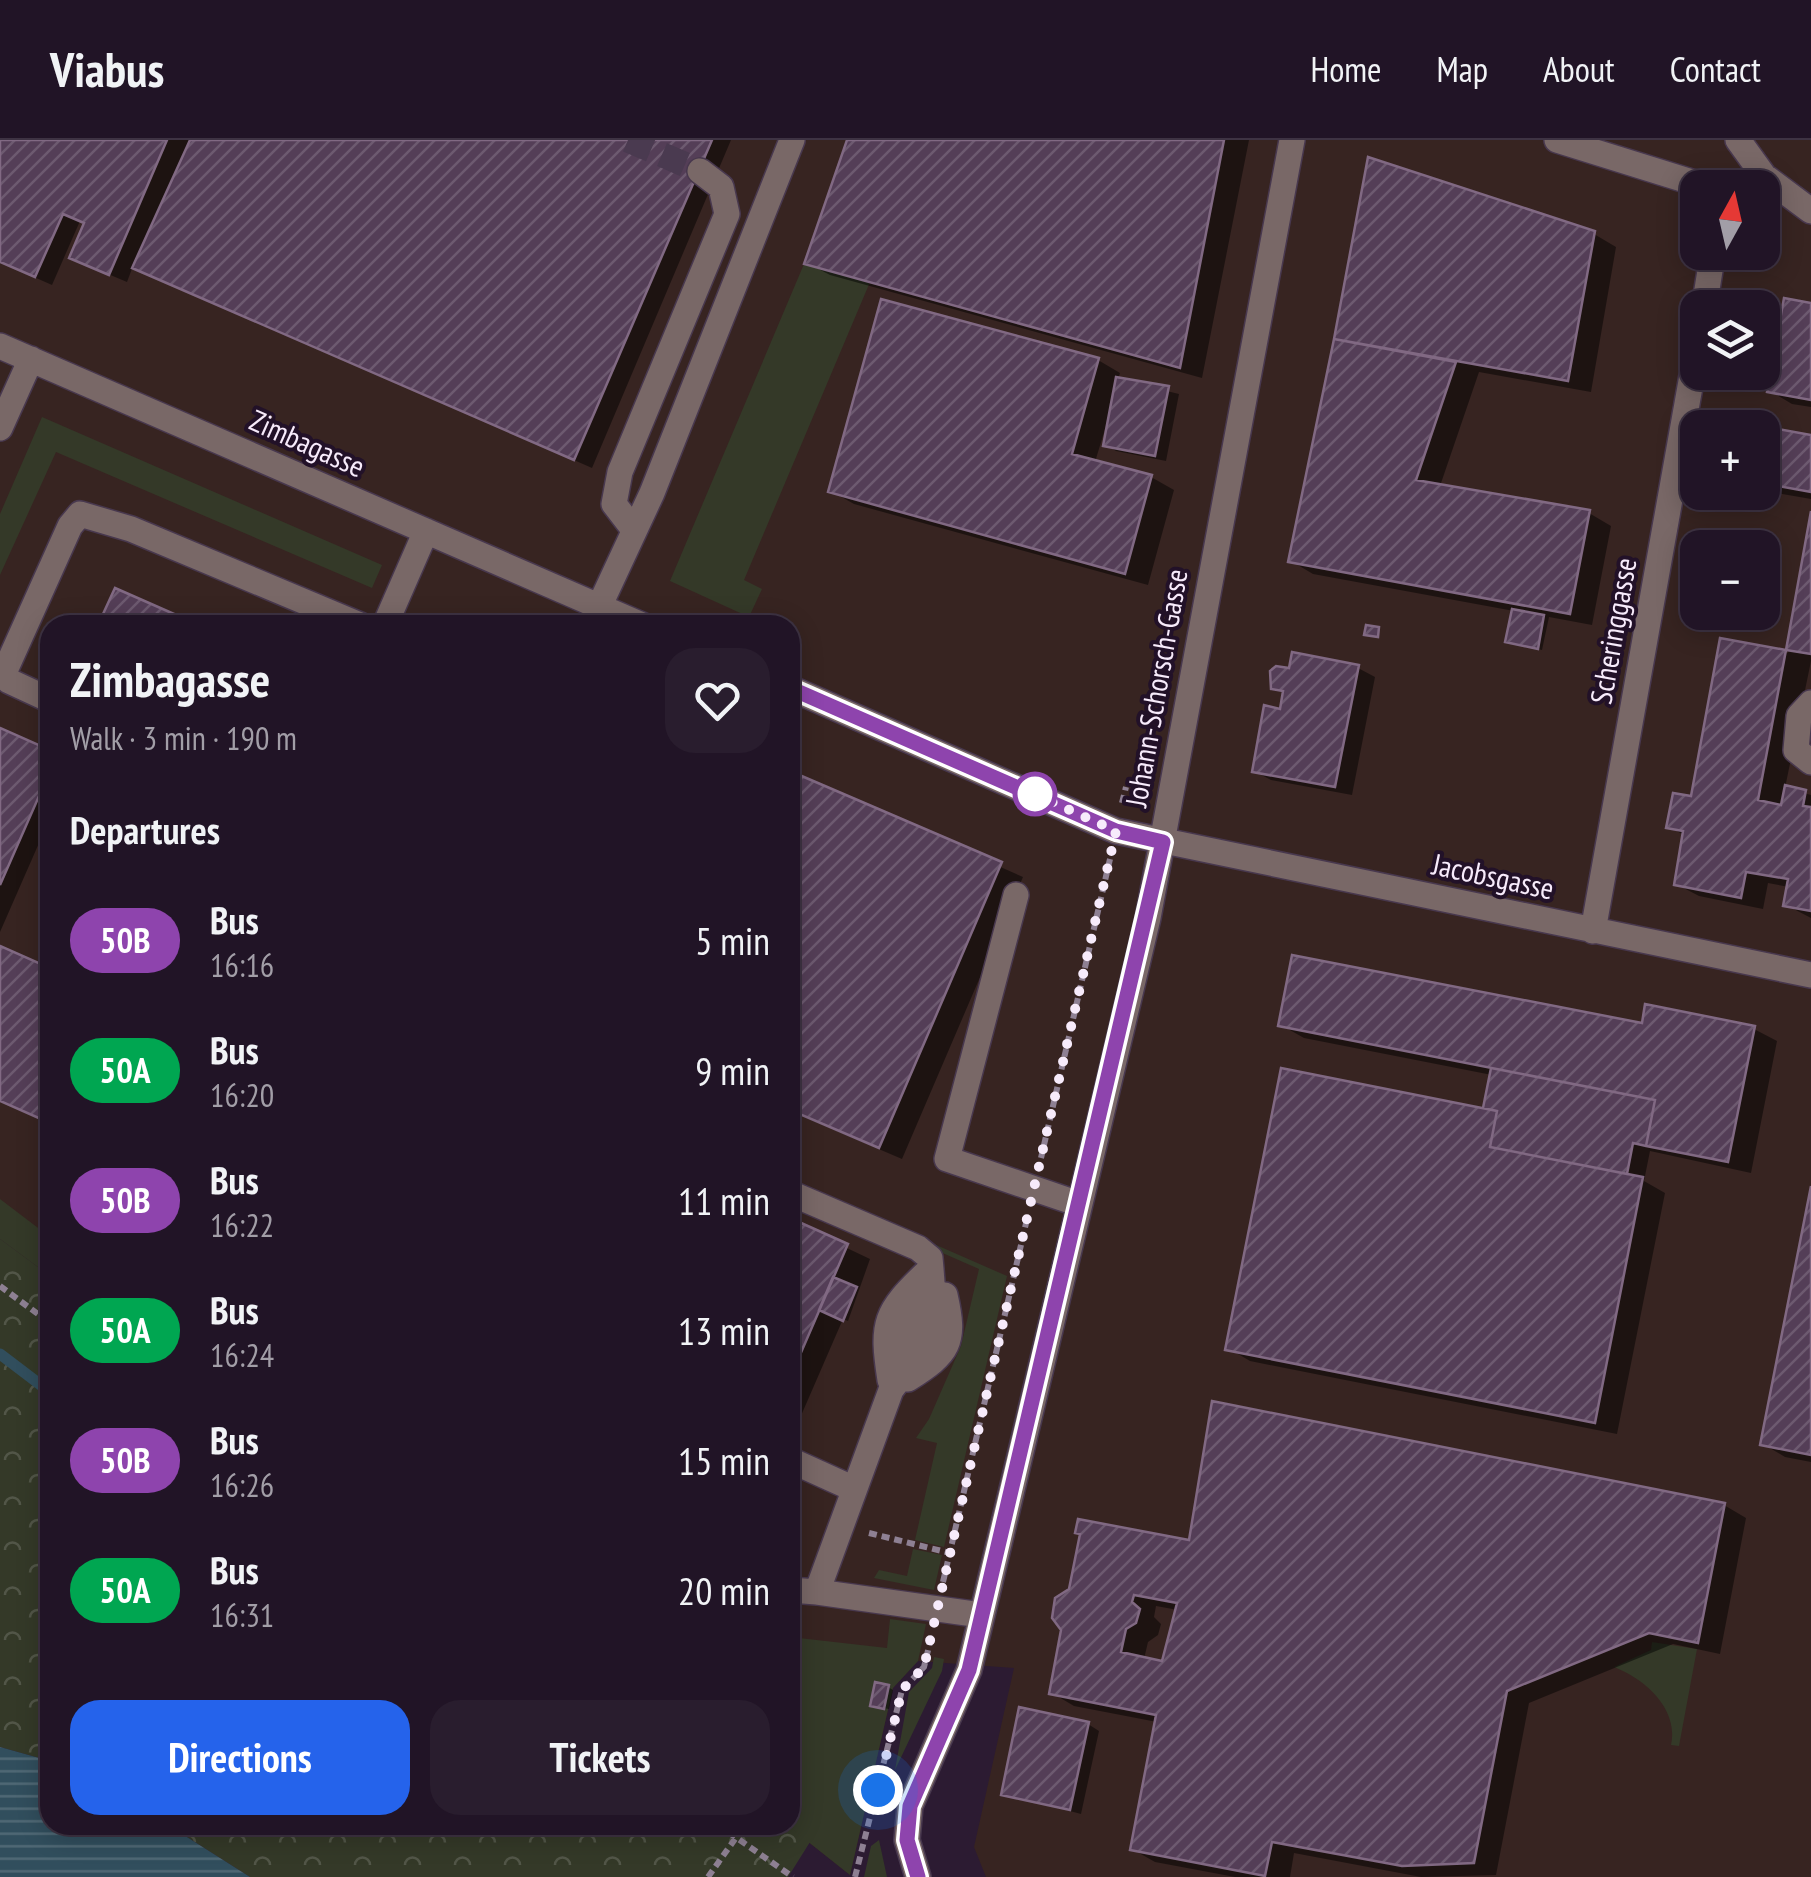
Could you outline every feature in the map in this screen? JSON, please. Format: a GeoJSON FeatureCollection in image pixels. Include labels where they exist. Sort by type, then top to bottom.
{"type":"FeatureCollection","features":[{"type":"Feature","properties":{"kind":"street"},"geometry":{"type":"LineString","coordinates":[[599,606],[634,530],[792,140]]}},
{"type":"Feature","properties":{"kind":"street","name":"Johann-Schorsch-Gasse"},"geometry":{"type":"LineString","coordinates":[[918,1877],[907,1840],[910,1806],[962,1688],[982,1615],[1163,842],[1292,140]]}},
{"type":"Feature","properties":{"kind":"street"},"geometry":{"type":"LineString","coordinates":[[1557,140],[1680,178]]}},
{"type":"Feature","properties":{"kind":"street"},"geometry":{"type":"LineString","coordinates":[[1738,140],[1764,176],[1811,212]]}},
{"type":"Feature","properties":{"kind":"street"},"geometry":{"type":"LineString","coordinates":[[634,530],[614,504],[620,472],[727,214],[720,187],[700,171]]}},
{"type":"Feature","properties":{"kind":"street"},"geometry":{"type":"LineString","coordinates":[[1780,205],[1811,212]]}},
{"type":"Feature","properties":{"kind":"street","name":"Zimbagasse"},"geometry":{"type":"LineString","coordinates":[[0,346],[619,615]]}},
{"type":"Feature","properties":{"kind":"street"},"geometry":{"type":"LineString","coordinates":[[0,428],[31,359]]}},
{"type":"Feature","properties":{"kind":"street","name":"Scheringgasse"},"geometry":{"type":"LineString","coordinates":[[1593,931],[1689,390]]}},
{"type":"Feature","properties":{"kind":"street"},"geometry":{"type":"LineString","coordinates":[[40,695],[9,681],[4,673],[70,526],[80,514],[131,529],[336,615]]}},
{"type":"Feature","properties":{"kind":"street"},"geometry":{"type":"LineString","coordinates":[[390,615],[426,531]]}},
{"type":"Feature","properties":{"kind":"street"},"geometry":{"type":"LineString","coordinates":[[800,698],[1116,831],[1163,842]]}},
{"type":"Feature","properties":{"kind":"street"},"geometry":{"type":"LineString","coordinates":[[1811,703],[1799,716],[1796,750],[1811,762]]}},
{"type":"Feature","properties":{"kind":"street","name":"Jacobsgasse"},"geometry":{"type":"LineString","coordinates":[[1163,842],[1811,975]]}},
{"type":"Feature","properties":{"kind":"street"},"geometry":{"type":"LineString","coordinates":[[1016,896],[947,1159],[1079,1204]]}},
{"type":"Feature","properties":{"kind":"street"},"geometry":{"type":"LineString","coordinates":[[800,1197],[918,1248],[930,1258],[931,1268],[818,1592]]}},
{"type":"Feature","properties":{"kind":"street"},"geometry":{"type":"LineString","coordinates":[[891,1390],[940,1359],[952,1327],[944,1290],[931,1268]]}},
{"type":"Feature","properties":{"kind":"street"},"geometry":{"type":"LineString","coordinates":[[800,1465],[854,1489]]}},
{"type":"Feature","properties":{"kind":"street"},"geometry":{"type":"LineString","coordinates":[[800,1591],[982,1615]]}},
{"type":"Feature","properties":{"kind":"path"},"geometry":{"type":"LineString","coordinates":[[856,1877],[902,1690],[924,1667],[1126,787]]}},
{"type":"Feature","properties":{"kind":"path"},"geometry":{"type":"LineString","coordinates":[[0,1286],[40,1316]]}},
{"type":"Feature","properties":{"kind":"path"},"geometry":{"type":"LineString","coordinates":[[840,1526],[950,1553]]}},
{"type":"Feature","properties":{"kind":"path"},"geometry":{"type":"LineString","coordinates":[[730,1835],[793,1877]]}},
{"type":"Feature","properties":{"kind":"path"},"geometry":{"type":"LineString","coordinates":[[708,1877],[735,1839]]}},
{"type":"Feature","properties":{"kind":"shaded area"},"geometry":{"type":"Polygon","coordinates":[[[0,140],[1811,140],[1811,1877],[986,1877],[974,1847],[1014,1668],[918,1661],[893,1688],[850,1875],[800,1835],[800,615],[40,615],[40,1269],[0,1239],[0,140]]]}},
{"type":"Feature","properties":{"kind":"green space"},"geometry":{"type":"Polygon","coordinates":[[[804,264],[870,282],[744,580],[762,589],[750,615],[670,581],[804,264]]]}},
{"type":"Feature","properties":{"kind":"green space"},"geometry":{"type":"Polygon","coordinates":[[[42,417],[382,565],[372,588],[56,452],[0,575],[0,514],[42,417]]]}},
{"type":"Feature","properties":{"kind":"green space"},"geometry":{"type":"Polygon","coordinates":[[[800,1185],[1007,1276],[944,1547],[915,1540],[937,1443],[916,1438],[929,1419],[961,1346],[979,1269],[800,1190],[800,1185]]]}},
{"type":"Feature","properties":{"kind":"green space"},"geometry":{"type":"Polygon","coordinates":[[[0,1199],[40,1229],[40,1269],[0,1239],[0,1199]]]}},
{"type":"Feature","properties":{"kind":"green space"},"geometry":{"type":"Polygon","coordinates":[[[0,1239],[40,1269],[40,1758],[0,1747],[0,1239]]]}},
{"type":"Feature","properties":{"kind":"green space"},"geometry":{"type":"Polygon","coordinates":[[[913,1549],[942,1555],[934,1590],[874,1578],[879,1570],[907,1576],[913,1549]]]}},
{"type":"Feature","properties":{"kind":"green space"},"geometry":{"type":"Polygon","coordinates":[[[890,1619],[926,1624],[918,1661],[893,1688],[850,1875],[800,1835],[800,1638],[887,1648],[890,1619]]]}},
{"type":"Feature","properties":{"kind":"green space"},"geometry":{"type":"Polygon","coordinates":[[[1652,1642],[1697,1649],[1679,1746],[1671,1745],[1670,1719],[1657,1697],[1637,1679],[1614,1667],[1651,1650],[1652,1642]]]}},
{"type":"Feature","properties":{"kind":"green space"},"geometry":{"type":"Polygon","coordinates":[[[934,1657],[944,1659],[942,1671],[895,1770],[909,1692],[932,1668],[934,1657]]]}},
{"type":"Feature","properties":{"kind":"green space"},"geometry":{"type":"Polygon","coordinates":[[[184,1835],[800,1835],[810,1842],[788,1877],[250,1877],[184,1835]]]}},
{"type":"Feature","properties":{"kind":"green space"},"geometry":{"type":"Polygon","coordinates":[[[879,1840],[887,1877],[864,1877],[871,1846],[879,1840]]]}},
{"type":"Feature","properties":{"kind":"water"},"geometry":{"type":"Polygon","coordinates":[[[0,1747],[40,1758],[40,1835],[184,1835],[250,1877],[0,1877],[0,1747]]]}},
{"type":"Feature","properties":{"kind":"building"},"geometry":{"type":"Polygon","coordinates":[[[0,140],[167,140],[109,275],[69,258],[84,223],[63,214],[35,277],[0,262],[0,140]]]}},
{"type":"Feature","properties":{"kind":"building"},"geometry":{"type":"Polygon","coordinates":[[[190,140],[712,140],[574,460],[132,268],[190,140]]]}},
{"type":"Feature","properties":{"kind":"building"},"geometry":{"type":"Polygon","coordinates":[[[847,140],[1224,140],[1180,368],[804,264],[847,140]]]}},
{"type":"Feature","properties":{"kind":"building"},"geometry":{"type":"Polygon","coordinates":[[[1368,157],[1595,231],[1568,381],[1334,339],[1368,157]]]}},
{"type":"Feature","properties":{"kind":"building"},"geometry":{"type":"Polygon","coordinates":[[[1784,298],[1811,303],[1811,400],[1767,392],[1780,390],[1780,320],[1784,298]]]}},
{"type":"Feature","properties":{"kind":"building"},"geometry":{"type":"Polygon","coordinates":[[[881,299],[1099,358],[1072,454],[1152,475],[1125,574],[828,492],[881,299]]]}},
{"type":"Feature","properties":{"kind":"building"},"geometry":{"type":"Polygon","coordinates":[[[1334,339],[1456,362],[1416,480],[1590,510],[1570,614],[1288,562],[1334,339]]]}},
{"type":"Feature","properties":{"kind":"building"},"geometry":{"type":"Polygon","coordinates":[[[1116,377],[1169,386],[1155,456],[1103,446],[1116,377]]]}},
{"type":"Feature","properties":{"kind":"building"},"geometry":{"type":"Polygon","coordinates":[[[1780,429],[1811,435],[1811,492],[1780,486],[1780,429]]]}},
{"type":"Feature","properties":{"kind":"building"},"geometry":{"type":"Polygon","coordinates":[[[1811,511],[1811,654],[1786,650],[1811,511]]]}},
{"type":"Feature","properties":{"kind":"building"},"geometry":{"type":"Polygon","coordinates":[[[115,588],[176,615],[103,615],[115,588]]]}},
{"type":"Feature","properties":{"kind":"building"},"geometry":{"type":"Polygon","coordinates":[[[1512,609],[1544,615],[1538,649],[1505,642],[1512,609]]]}},
{"type":"Feature","properties":{"kind":"building"},"geometry":{"type":"Polygon","coordinates":[[[1366,625],[1379,627],[1378,637],[1364,635],[1366,625]]]}},
{"type":"Feature","properties":{"kind":"building"},"geometry":{"type":"Polygon","coordinates":[[[1720,638],[1786,650],[1758,800],[1781,805],[1785,785],[1806,790],[1803,806],[1811,807],[1811,911],[1783,906],[1788,879],[1746,872],[1741,898],[1674,885],[1683,831],[1666,828],[1673,793],[1691,796],[1720,638]]]}},
{"type":"Feature","properties":{"kind":"building"},"geometry":{"type":"Polygon","coordinates":[[[1292,652],[1359,665],[1335,787],[1252,772],[1264,705],[1280,709],[1283,691],[1271,689],[1270,671],[1276,666],[1289,668],[1292,652]]]}},
{"type":"Feature","properties":{"kind":"building"},"geometry":{"type":"Polygon","coordinates":[[[0,728],[40,746],[40,794],[0,885],[0,728]]]}},
{"type":"Feature","properties":{"kind":"building"},"geometry":{"type":"Polygon","coordinates":[[[800,775],[1002,862],[879,1148],[800,1114],[800,775]]]}},
{"type":"Feature","properties":{"kind":"building"},"geometry":{"type":"Polygon","coordinates":[[[0,946],[40,964],[40,1119],[0,1101],[0,946]]]}},
{"type":"Feature","properties":{"kind":"building"},"geometry":{"type":"Polygon","coordinates":[[[1292,955],[1642,1023],[1645,1004],[1755,1026],[1728,1162],[1646,1146],[1655,1100],[1278,1026],[1292,955]]]}},
{"type":"Feature","properties":{"kind":"building"},"geometry":{"type":"Polygon","coordinates":[[[1281,1068],[1497,1111],[1490,1147],[1643,1177],[1595,1423],[1225,1350],[1281,1068]]]}},
{"type":"Feature","properties":{"kind":"building"},"geometry":{"type":"Polygon","coordinates":[[[1491,1068],[1655,1100],[1646,1146],[1633,1143],[1627,1174],[1490,1147],[1497,1111],[1483,1108],[1491,1068]]]}},
{"type":"Feature","properties":{"kind":"building"},"geometry":{"type":"Polygon","coordinates":[[[1811,1186],[1811,1455],[1760,1445],[1811,1186]]]}},
{"type":"Feature","properties":{"kind":"building"},"geometry":{"type":"Polygon","coordinates":[[[800,1222],[848,1244],[800,1355],[800,1222]]]}},
{"type":"Feature","properties":{"kind":"building"},"geometry":{"type":"Polygon","coordinates":[[[833,1277],[857,1287],[843,1321],[819,1310],[833,1277]]]}},
{"type":"Feature","properties":{"kind":"building"},"geometry":{"type":"Polygon","coordinates":[[[1212,1401],[1725,1503],[1698,1643],[1649,1633],[1507,1691],[1474,1863],[1402,1866],[1272,1842],[1265,1876],[1130,1850],[1156,1715],[1049,1694],[1061,1630],[1052,1618],[1055,1598],[1069,1589],[1080,1534],[1075,1533],[1078,1519],[1189,1540],[1212,1401]],[[1134,1595],[1132,1602],[1140,1609],[1136,1623],[1126,1629],[1121,1652],[1162,1661],[1177,1603],[1134,1595]]]}},
{"type":"Feature","properties":{"kind":"building"},"geometry":{"type":"Polygon","coordinates":[[[875,1682],[889,1685],[884,1709],[870,1706],[875,1682]]]}},
{"type":"Feature","properties":{"kind":"building"},"geometry":{"type":"Polygon","coordinates":[[[1019,1707],[1089,1722],[1070,1810],[1001,1795],[1019,1707]]]}},
{"type":"Feature","properties":{"kind":"waterway"},"geometry":{"type":"LineString","coordinates":[[0,1354],[40,1384]]}},
{"type":"Feature","properties":{"kind":"tunnel"},"geometry":{"type":"LineString","coordinates":[[628,140],[700,171]]}},
{"type":"Feature","properties":{"kind":"bus line","name":"50B"},"geometry":{"type":"LineString","coordinates":[[800,692],[1116,831],[1163,842],[969,1670],[910,1806],[907,1840],[918,1877]]}},
{"type":"Feature","properties":{"kind":"route"},"geometry":{"type":"LineString","coordinates":[[878,1790],[902,1690],[924,1667],[1116,831],[1032,793],[1035,794]]}}]}
